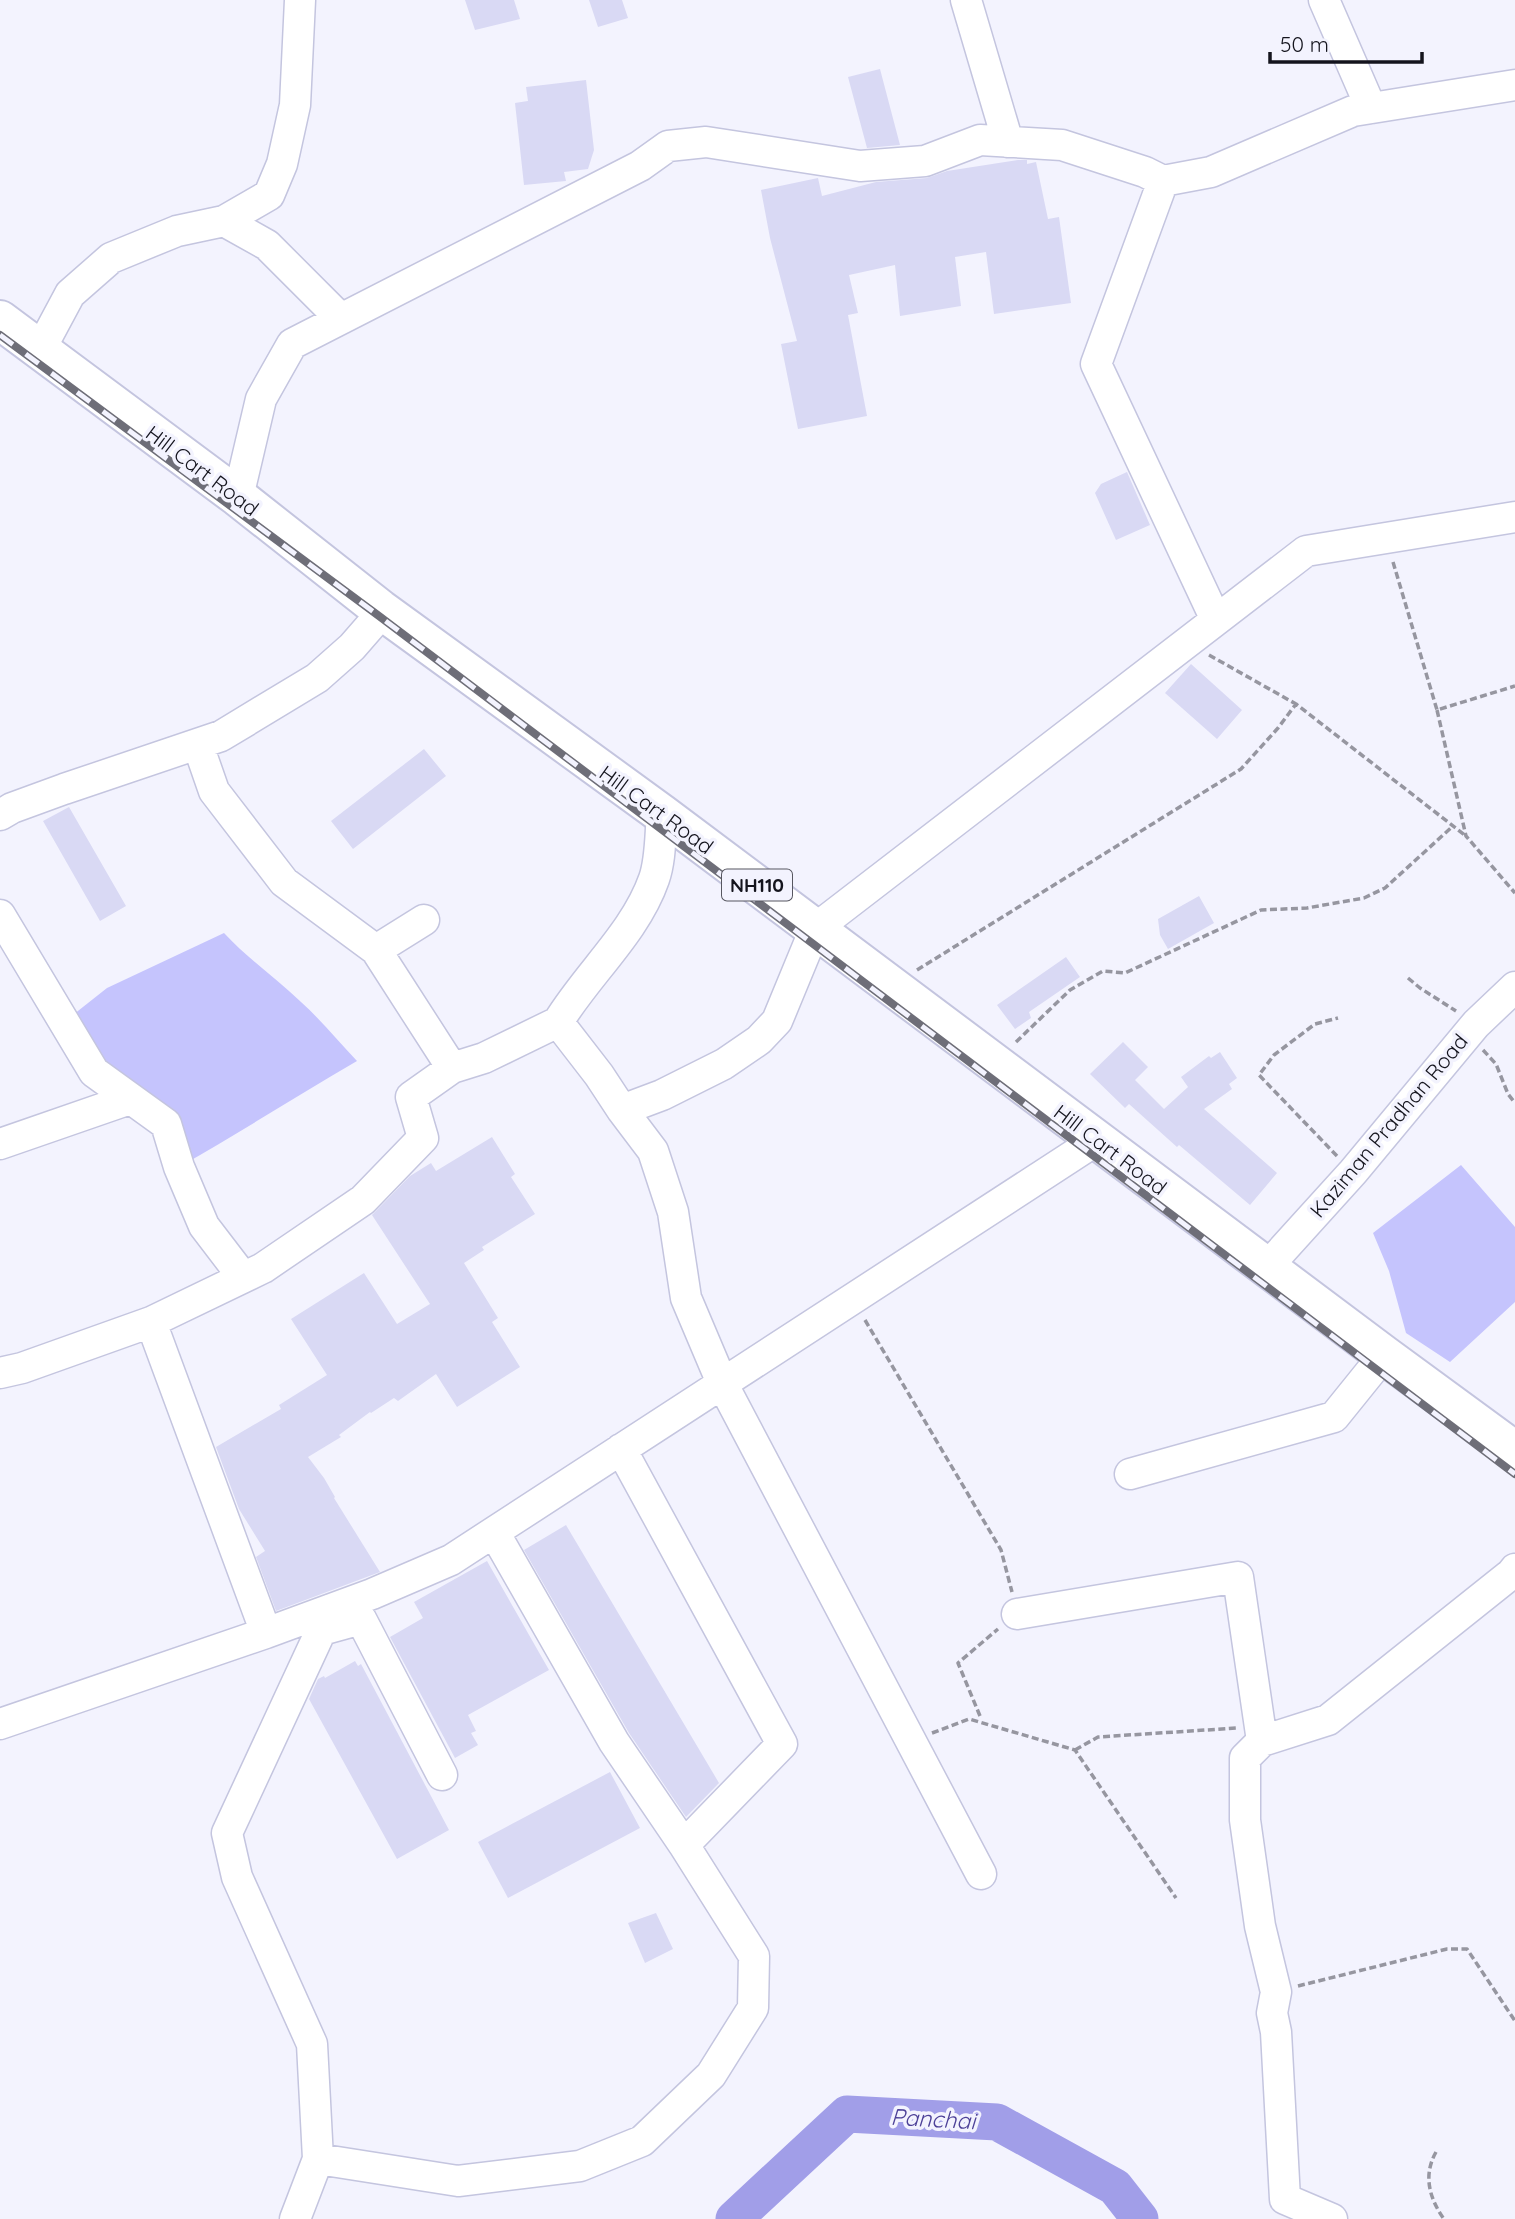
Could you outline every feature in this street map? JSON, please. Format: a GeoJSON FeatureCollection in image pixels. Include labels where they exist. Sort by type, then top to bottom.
{"type":"FeatureCollection","features":[{"type":"Feature","properties":{"kind":"highway","name":"Hill Cart Road"},"geometry":{"type":"LineString","coordinates":[[0,320],[238,497],[380,609],[662,814],[1515,1451]]}},
{"type":"Feature","properties":{"kind":"street"},"geometry":{"type":"LineString","coordinates":[[40,350],[71,294],[111,258],[177,231],[224,221],[269,195],[282,164],[295,105],[300,0]]}},
{"type":"Feature","properties":{"kind":"street"},"geometry":{"type":"LineString","coordinates":[[966,0],[1008,142]]}},
{"type":"Feature","properties":{"kind":"street"},"geometry":{"type":"LineString","coordinates":[[1324,0],[1371,108]]}},
{"type":"Feature","properties":{"kind":"street"},"geometry":{"type":"LineString","coordinates":[[238,497],[261,399],[292,344],[640,166],[668,146],[706,142],[860,166],[925,161],[980,140],[1062,145],[1163,181],[1211,172],[1353,111],[1515,85]]}},
{"type":"Feature","properties":{"kind":"street"},"geometry":{"type":"LineString","coordinates":[[1163,181],[1096,364],[1216,620]]}},
{"type":"Feature","properties":{"kind":"street"},"geometry":{"type":"LineString","coordinates":[[224,221],[267,245],[341,319]]}},
{"type":"Feature","properties":{"kind":"street"},"geometry":{"type":"LineString","coordinates":[[622,1110],[662,1095],[724,1064],[759,1040],[777,1021],[816,929],[1306,551],[1515,517]]}},
{"type":"Feature","properties":{"kind":"street"},"geometry":{"type":"LineString","coordinates":[[0,816],[12,808],[64,789],[221,736],[317,678],[352,647],[379,616],[380,609]]}},
{"type":"Feature","properties":{"kind":"street"},"geometry":{"type":"LineString","coordinates":[[198,745],[214,791],[284,882],[376,950],[452,1069]]}},
{"type":"Feature","properties":{"kind":"street"},"geometry":{"type":"LineString","coordinates":[[0,1373],[22,1368],[151,1322],[263,1268],[363,1200],[423,1138],[411,1097],[452,1069],[484,1058],[558,1021],[574,996],[641,911],[655,876],[662,814]]}},
{"type":"Feature","properties":{"kind":"street"},"geometry":{"type":"LineString","coordinates":[[0,915],[94,1072],[166,1124],[179,1167],[204,1226],[243,1277]]}},
{"type":"Feature","properties":{"kind":"street"},"geometry":{"type":"LineString","coordinates":[[376,950],[424,920]]}},
{"type":"Feature","properties":{"kind":"street","name":"Kaziman Pradhan Road"},"geometry":{"type":"LineString","coordinates":[[1267,1268],[1353,1172],[1471,1029],[1515,987]]}},
{"type":"Feature","properties":{"kind":"street"},"geometry":{"type":"LineString","coordinates":[[558,1021],[653,1152],[673,1212],[686,1298],[722,1384],[981,1874]]}},
{"type":"Feature","properties":{"kind":"street"},"geometry":{"type":"LineString","coordinates":[[0,1144],[130,1099]]}},
{"type":"Feature","properties":{"kind":"street"},"geometry":{"type":"LineString","coordinates":[[295,2219],[318,2159],[312,2044],[237,1877],[227,1833],[327,1620],[372,1594],[451,1559],[494,1532],[1083,1149],[1093,1137]]}},
{"type":"Feature","properties":{"kind":"street"},"geometry":{"type":"LineString","coordinates":[[151,1322],[266,1633]]}},
{"type":"Feature","properties":{"kind":"street"},"geometry":{"type":"LineString","coordinates":[[1130,1474],[1334,1417],[1384,1355]]}},
{"type":"Feature","properties":{"kind":"street"},"geometry":{"type":"LineString","coordinates":[[621,1449],[782,1744],[684,1845]]}},
{"type":"Feature","properties":{"kind":"street"},"geometry":{"type":"LineString","coordinates":[[318,2159],[458,2181],[580,2166],[642,2141],[711,2075],[753,2008],[754,1956],[684,1845],[614,1742],[494,1532]]}},
{"type":"Feature","properties":{"kind":"street"},"geometry":{"type":"LineString","coordinates":[[1261,1734],[1328,1720],[1515,1569]]}},
{"type":"Feature","properties":{"kind":"street"},"geometry":{"type":"LineString","coordinates":[[1017,1614],[1238,1577],[1261,1734],[1245,1758],[1245,1820],[1260,1926],[1276,1992],[1272,2013],[1276,2032],[1285,2199],[1332,2219]]}},
{"type":"Feature","properties":{"kind":"street"},"geometry":{"type":"LineString","coordinates":[[0,1724],[266,1633],[327,1620],[361,1619],[442,1775]]}},
{"type":"Feature","properties":{"kind":"path"},"geometry":{"type":"LineString","coordinates":[[1385,538],[1437,710],[1466,836]]}},
{"type":"Feature","properties":{"kind":"path"},"geometry":{"type":"LineString","coordinates":[[1187,643],[1296,704],[1466,836],[1515,893]]}},
{"type":"Feature","properties":{"kind":"path"},"geometry":{"type":"LineString","coordinates":[[1437,710],[1515,685]]}},
{"type":"Feature","properties":{"kind":"path"},"geometry":{"type":"LineString","coordinates":[[892,986],[1241,769],[1296,704]]}},
{"type":"Feature","properties":{"kind":"path"},"geometry":{"type":"LineString","coordinates":[[995,1064],[1070,990],[1102,971],[1125,973],[1261,909],[1307,908],[1364,898],[1385,888],[1453,826]]}},
{"type":"Feature","properties":{"kind":"path"},"geometry":{"type":"LineString","coordinates":[[1408,978],[1471,1029],[1496,1064],[1508,1094],[1515,1103]]}},
{"type":"Feature","properties":{"kind":"path"},"geometry":{"type":"LineString","coordinates":[[1338,1017],[1315,1024],[1274,1055],[1259,1075],[1353,1172]]}},
{"type":"Feature","properties":{"kind":"path"},"geometry":{"type":"LineString","coordinates":[[852,1299],[1001,1549],[1017,1614],[958,1663],[980,1716]]}},
{"type":"Feature","properties":{"kind":"path"},"geometry":{"type":"LineString","coordinates":[[910,1741],[969,1719],[1074,1750],[1176,1898]]}},
{"type":"Feature","properties":{"kind":"path"},"geometry":{"type":"LineString","coordinates":[[1074,1750],[1098,1737],[1261,1734]]}},
{"type":"Feature","properties":{"kind":"path"},"geometry":{"type":"LineString","coordinates":[[1276,1992],[1447,1949],[1467,1949],[1515,2021]]}},
{"type":"Feature","properties":{"kind":"path"},"geometry":{"type":"LineString","coordinates":[[1436,2152],[1429,2164],[1427,2180],[1434,2206],[1444,2219]]}},
{"type":"Feature","properties":{"kind":"shaded area"},"geometry":{"type":"Polygon","coordinates":[[[224,933],[308,1009],[357,1061],[179,1167],[166,1124],[64,1022],[107,988],[224,933]]]}},
{"type":"Feature","properties":{"kind":"shaded area"},"geometry":{"type":"Polygon","coordinates":[[[1461,1165],[1515,1227],[1515,1302],[1450,1362],[1406,1333],[1389,1271],[1373,1233],[1461,1165]]]}},
{"type":"Feature","properties":{"kind":"building"},"geometry":{"type":"Polygon","coordinates":[[[465,0],[514,0],[520,19],[475,30],[465,0]]]}},
{"type":"Feature","properties":{"kind":"building"},"geometry":{"type":"Polygon","coordinates":[[[589,0],[622,0],[628,18],[598,27],[589,0]]]}},
{"type":"Feature","properties":{"kind":"building"},"geometry":{"type":"Polygon","coordinates":[[[880,69],[900,145],[867,148],[848,77],[880,69]]]}},
{"type":"Feature","properties":{"kind":"building"},"geometry":{"type":"Polygon","coordinates":[[[586,80],[594,150],[588,169],[564,172],[566,181],[524,185],[515,103],[528,101],[526,87],[586,80]]]}},
{"type":"Feature","properties":{"kind":"building"},"geometry":{"type":"Polygon","coordinates":[[[1027,160],[1027,164],[1036,162],[1048,219],[1059,217],[1071,303],[994,314],[986,252],[955,257],[961,306],[900,316],[895,265],[849,275],[858,313],[848,315],[867,416],[798,429],[781,344],[797,341],[770,238],[761,190],[818,178],[822,196],[876,182],[927,178],[947,171],[1027,160]]]}},
{"type":"Feature","properties":{"kind":"building"},"geometry":{"type":"Polygon","coordinates":[[[1127,472],[1150,525],[1116,540],[1095,493],[1101,484],[1127,472]]]}},
{"type":"Feature","properties":{"kind":"building"},"geometry":{"type":"Polygon","coordinates":[[[1191,664],[1242,710],[1217,739],[1165,693],[1191,664]]]}},
{"type":"Feature","properties":{"kind":"building"},"geometry":{"type":"Polygon","coordinates":[[[424,749],[446,776],[353,849],[331,821],[424,749]]]}},
{"type":"Feature","properties":{"kind":"building"},"geometry":{"type":"Polygon","coordinates":[[[69,807],[126,906],[100,921],[43,821],[69,807]]]}},
{"type":"Feature","properties":{"kind":"building"},"geometry":{"type":"Polygon","coordinates":[[[1199,896],[1214,923],[1168,949],[1160,935],[1158,919],[1199,896]]]}},
{"type":"Feature","properties":{"kind":"building"},"geometry":{"type":"Polygon","coordinates":[[[1066,957],[1080,977],[1029,1012],[1031,1018],[1015,1029],[997,1005],[1066,957]]]}},
{"type":"Feature","properties":{"kind":"building"},"geometry":{"type":"Polygon","coordinates":[[[1123,1042],[1148,1067],[1135,1080],[1164,1109],[1188,1087],[1181,1077],[1209,1056],[1211,1058],[1220,1052],[1237,1078],[1229,1084],[1232,1089],[1204,1109],[1277,1173],[1250,1205],[1179,1145],[1177,1147],[1129,1104],[1125,1108],[1090,1074],[1123,1042]]]}},
{"type":"Feature","properties":{"kind":"building"},"geometry":{"type":"Polygon","coordinates":[[[492,1137],[515,1174],[511,1177],[535,1214],[482,1247],[484,1250],[464,1263],[498,1318],[492,1322],[520,1367],[457,1407],[436,1374],[398,1401],[394,1398],[370,1412],[339,1435],[341,1437],[308,1457],[324,1478],[380,1572],[276,1611],[256,1557],[265,1551],[239,1509],[216,1447],[281,1409],[279,1405],[327,1375],[291,1319],[364,1273],[397,1324],[430,1304],[372,1215],[410,1176],[431,1163],[436,1171],[492,1137]]]}},
{"type":"Feature","properties":{"kind":"building"},"geometry":{"type":"Polygon","coordinates":[[[566,1525],[719,1783],[686,1817],[629,1733],[524,1550],[566,1525]]]}},
{"type":"Feature","properties":{"kind":"building"},"geometry":{"type":"Polygon","coordinates":[[[487,1561],[549,1670],[468,1715],[476,1731],[471,1733],[478,1745],[455,1758],[390,1637],[423,1618],[414,1602],[487,1561]]]}},
{"type":"Feature","properties":{"kind":"building"},"geometry":{"type":"Polygon","coordinates":[[[355,1661],[358,1666],[361,1664],[449,1830],[397,1859],[309,1699],[318,1679],[324,1676],[325,1678],[355,1661]]]}},
{"type":"Feature","properties":{"kind":"building"},"geometry":{"type":"Polygon","coordinates":[[[610,1772],[640,1828],[508,1898],[478,1842],[610,1772]]]}},
{"type":"Feature","properties":{"kind":"building"},"geometry":{"type":"Polygon","coordinates":[[[656,1913],[673,1949],[645,1963],[628,1923],[656,1913]]]}},
{"type":"Feature","properties":{"kind":"waterway","name":"Panchai"},"geometry":{"type":"LineString","coordinates":[[734,2219],[847,2114],[997,2122],[1115,2187],[1140,2219]]}},
{"type":"Feature","properties":{"kind":"railway"},"geometry":{"type":"LineString","coordinates":[[0,335],[379,616],[1515,1474]]}}]}
